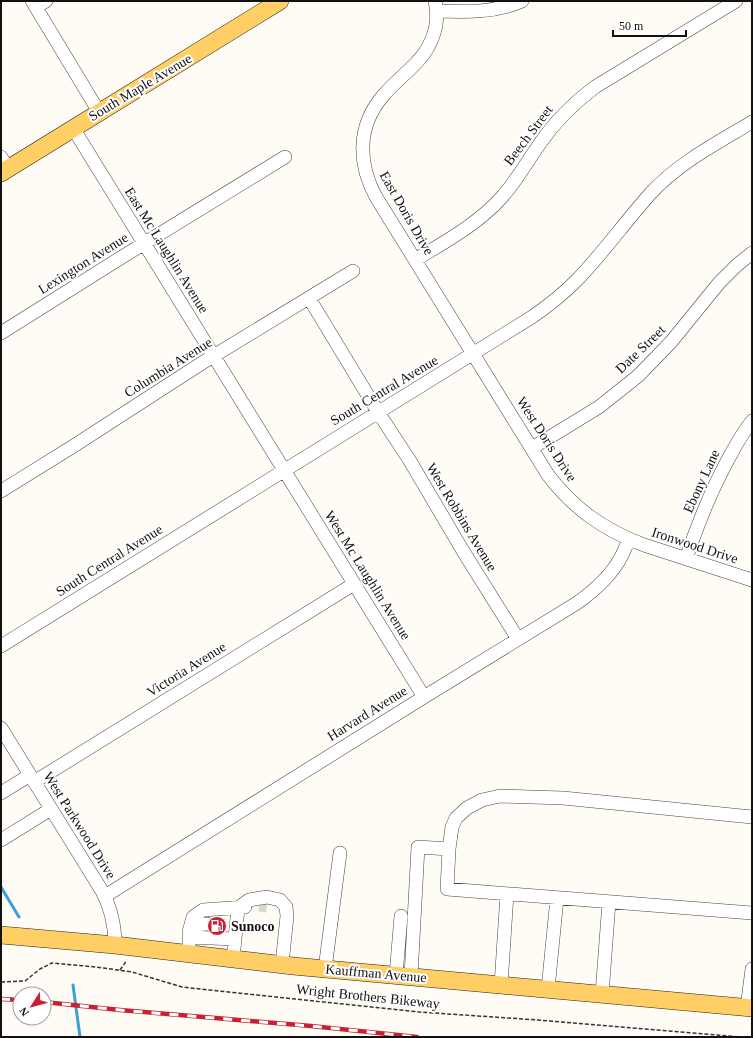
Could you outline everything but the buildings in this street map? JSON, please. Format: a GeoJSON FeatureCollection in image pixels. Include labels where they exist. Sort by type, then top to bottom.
{"type":"FeatureCollection","features":[{"type":"Feature","properties":{"kind":"main road","name":"South Maple Avenue"},"geometry":{"type":"LineString","coordinates":[[3,166],[73,128],[280,1]]}},
{"type":"Feature","properties":{"kind":"main road","name":"Kauffman Avenue"},"geometry":{"type":"LineString","coordinates":[[1,935],[115,945],[325,969],[750,1008]]}},
{"type":"Feature","properties":{"kind":"street"},"geometry":{"type":"LineString","coordinates":[[436,6],[473,12],[507,7],[522,1]]}},
{"type":"Feature","properties":{"kind":"street","name":"Beech Street"},"geometry":{"type":"LineString","coordinates":[[415,260],[467,228],[491,208],[510,186],[553,126],[568,109],[580,99],[595,87],[736,1]]}},
{"type":"Feature","properties":{"kind":"street"},"geometry":{"type":"LineString","coordinates":[[38,3],[99,112]]}},
{"type":"Feature","properties":{"kind":"street","name":"East Doris Drive"},"geometry":{"type":"LineString","coordinates":[[436,6],[435,31],[428,49],[413,67],[392,86],[378,102],[368,121],[363,143],[364,164],[370,186],[376,197],[473,354]]}},
{"type":"Feature","properties":{"kind":"street","name":"South Central Avenue"},"geometry":{"type":"LineString","coordinates":[[1,646],[532,317],[566,291],[590,266],[651,193],[681,167],[707,149],[752,122]]}},
{"type":"Feature","properties":{"kind":"street","name":"East Mc Laughlin Avenue"},"geometry":{"type":"LineString","coordinates":[[73,128],[284,470]]}},
{"type":"Feature","properties":{"kind":"street","name":"Lexington Avenue"},"geometry":{"type":"LineString","coordinates":[[1,333],[285,157]]}},
{"type":"Feature","properties":{"kind":"street","name":"Date Street"},"geometry":{"type":"LineString","coordinates":[[532,448],[599,407],[638,376],[671,342],[720,283],[737,265],[752,253]]}},
{"type":"Feature","properties":{"kind":"street","name":"Columbia Avenue"},"geometry":{"type":"LineString","coordinates":[[1,491],[214,356],[353,271]]}},
{"type":"Feature","properties":{"kind":"street","name":"West Robbins Avenue"},"geometry":{"type":"LineString","coordinates":[[309,298],[378,412],[410,461],[463,552],[518,639]]}},
{"type":"Feature","properties":{"kind":"street","name":"West Doris Drive"},"geometry":{"type":"LineString","coordinates":[[473,354],[556,484],[573,504],[599,524],[629,540]]}},
{"type":"Feature","properties":{"kind":"street","name":"Ebony Lane"},"geometry":{"type":"LineString","coordinates":[[686,559],[708,498],[737,443],[752,421]]}},
{"type":"Feature","properties":{"kind":"street","name":"West Mc Laughlin Avenue"},"geometry":{"type":"LineString","coordinates":[[284,470],[424,697]]}},
{"type":"Feature","properties":{"kind":"street","name":"Harvard Avenue"},"geometry":{"type":"LineString","coordinates":[[105,896],[577,603],[599,585],[611,572],[621,557],[629,540]]}},
{"type":"Feature","properties":{"kind":"street","name":"Ironwood Drive"},"geometry":{"type":"LineString","coordinates":[[629,540],[752,580]]}},
{"type":"Feature","properties":{"kind":"street","name":"Victoria Avenue"},"geometry":{"type":"LineString","coordinates":[[1,793],[32,778],[354,584]]}},
{"type":"Feature","properties":{"kind":"street","name":"West Parkwood Drive"},"geometry":{"type":"LineString","coordinates":[[1,728],[105,896],[110,907],[113,920],[115,945]]}},
{"type":"Feature","properties":{"kind":"street"},"geometry":{"type":"LineString","coordinates":[[752,817],[563,798],[500,796],[482,800],[468,808],[456,818],[452,827],[449,849],[447,889],[752,913]]}},
{"type":"Feature","properties":{"kind":"street"},"geometry":{"type":"LineString","coordinates":[[1,840],[52,809]]}},
{"type":"Feature","properties":{"kind":"street"},"geometry":{"type":"LineString","coordinates":[[404,976],[418,847],[449,849]]}},
{"type":"Feature","properties":{"kind":"street"},"geometry":{"type":"LineString","coordinates":[[325,969],[340,853]]}},
{"type":"Feature","properties":{"kind":"street"},"geometry":{"type":"LineString","coordinates":[[501,985],[507,894]]}},
{"type":"Feature","properties":{"kind":"street"},"geometry":{"type":"LineString","coordinates":[[232,959],[234,940],[231,926],[238,908],[249,900],[267,897],[280,900],[286,907],[287,916],[282,964]]}},
{"type":"Feature","properties":{"kind":"street"},"geometry":{"type":"LineString","coordinates":[[548,989],[556,898]]}},
{"type":"Feature","properties":{"kind":"street"},"geometry":{"type":"LineString","coordinates":[[602,994],[609,902]]}},
{"type":"Feature","properties":{"kind":"street"},"geometry":{"type":"LineString","coordinates":[[189,954],[190,931],[193,917],[203,910],[263,905],[286,907]]}},
{"type":"Feature","properties":{"kind":"street"},"geometry":{"type":"LineString","coordinates":[[401,916],[404,976]]}},
{"type":"Feature","properties":{"kind":"street"},"geometry":{"type":"LineString","coordinates":[[190,931],[207,924]]}},
{"type":"Feature","properties":{"kind":"street"},"geometry":{"type":"LineString","coordinates":[[190,931],[234,940]]}},
{"type":"Feature","properties":{"kind":"street"},"geometry":{"type":"LineString","coordinates":[[750,1008],[752,969]]}},
{"type":"Feature","properties":{"kind":"path","name":"Wright Brothers Bikeway"},"geometry":{"type":"LineString","coordinates":[[1,982],[25,981],[40,969],[52,963],[96,966],[132,972],[182,987],[225,992],[419,1012],[538,1020],[740,1037]]}},
{"type":"Feature","properties":{"kind":"waterway"},"geometry":{"type":"LineString","coordinates":[[1,887],[19,917]]}},
{"type":"Feature","properties":{"kind":"waterway"},"geometry":{"type":"LineString","coordinates":[[73,985],[80,1037]]}},
{"type":"Feature","properties":{"kind":"tunnel"},"geometry":{"type":"LineString","coordinates":[[259,905],[267,906]]}},
{"type":"Feature","properties":{"kind":"tunnel"},"geometry":{"type":"LineString","coordinates":[[207,924],[226,926]]}},
{"type":"Feature","properties":{"kind":"railway"},"geometry":{"type":"LineString","coordinates":[[1,999],[12,1000]]}},
{"type":"Feature","properties":{"kind":"railway"},"geometry":{"type":"LineString","coordinates":[[52,1003],[417,1037]]}},
{"type":"Feature","properties":{"kind":"place","name":"Sunoco"},"geometry":{"type":"Point","coordinates":[217,926]}}]}
